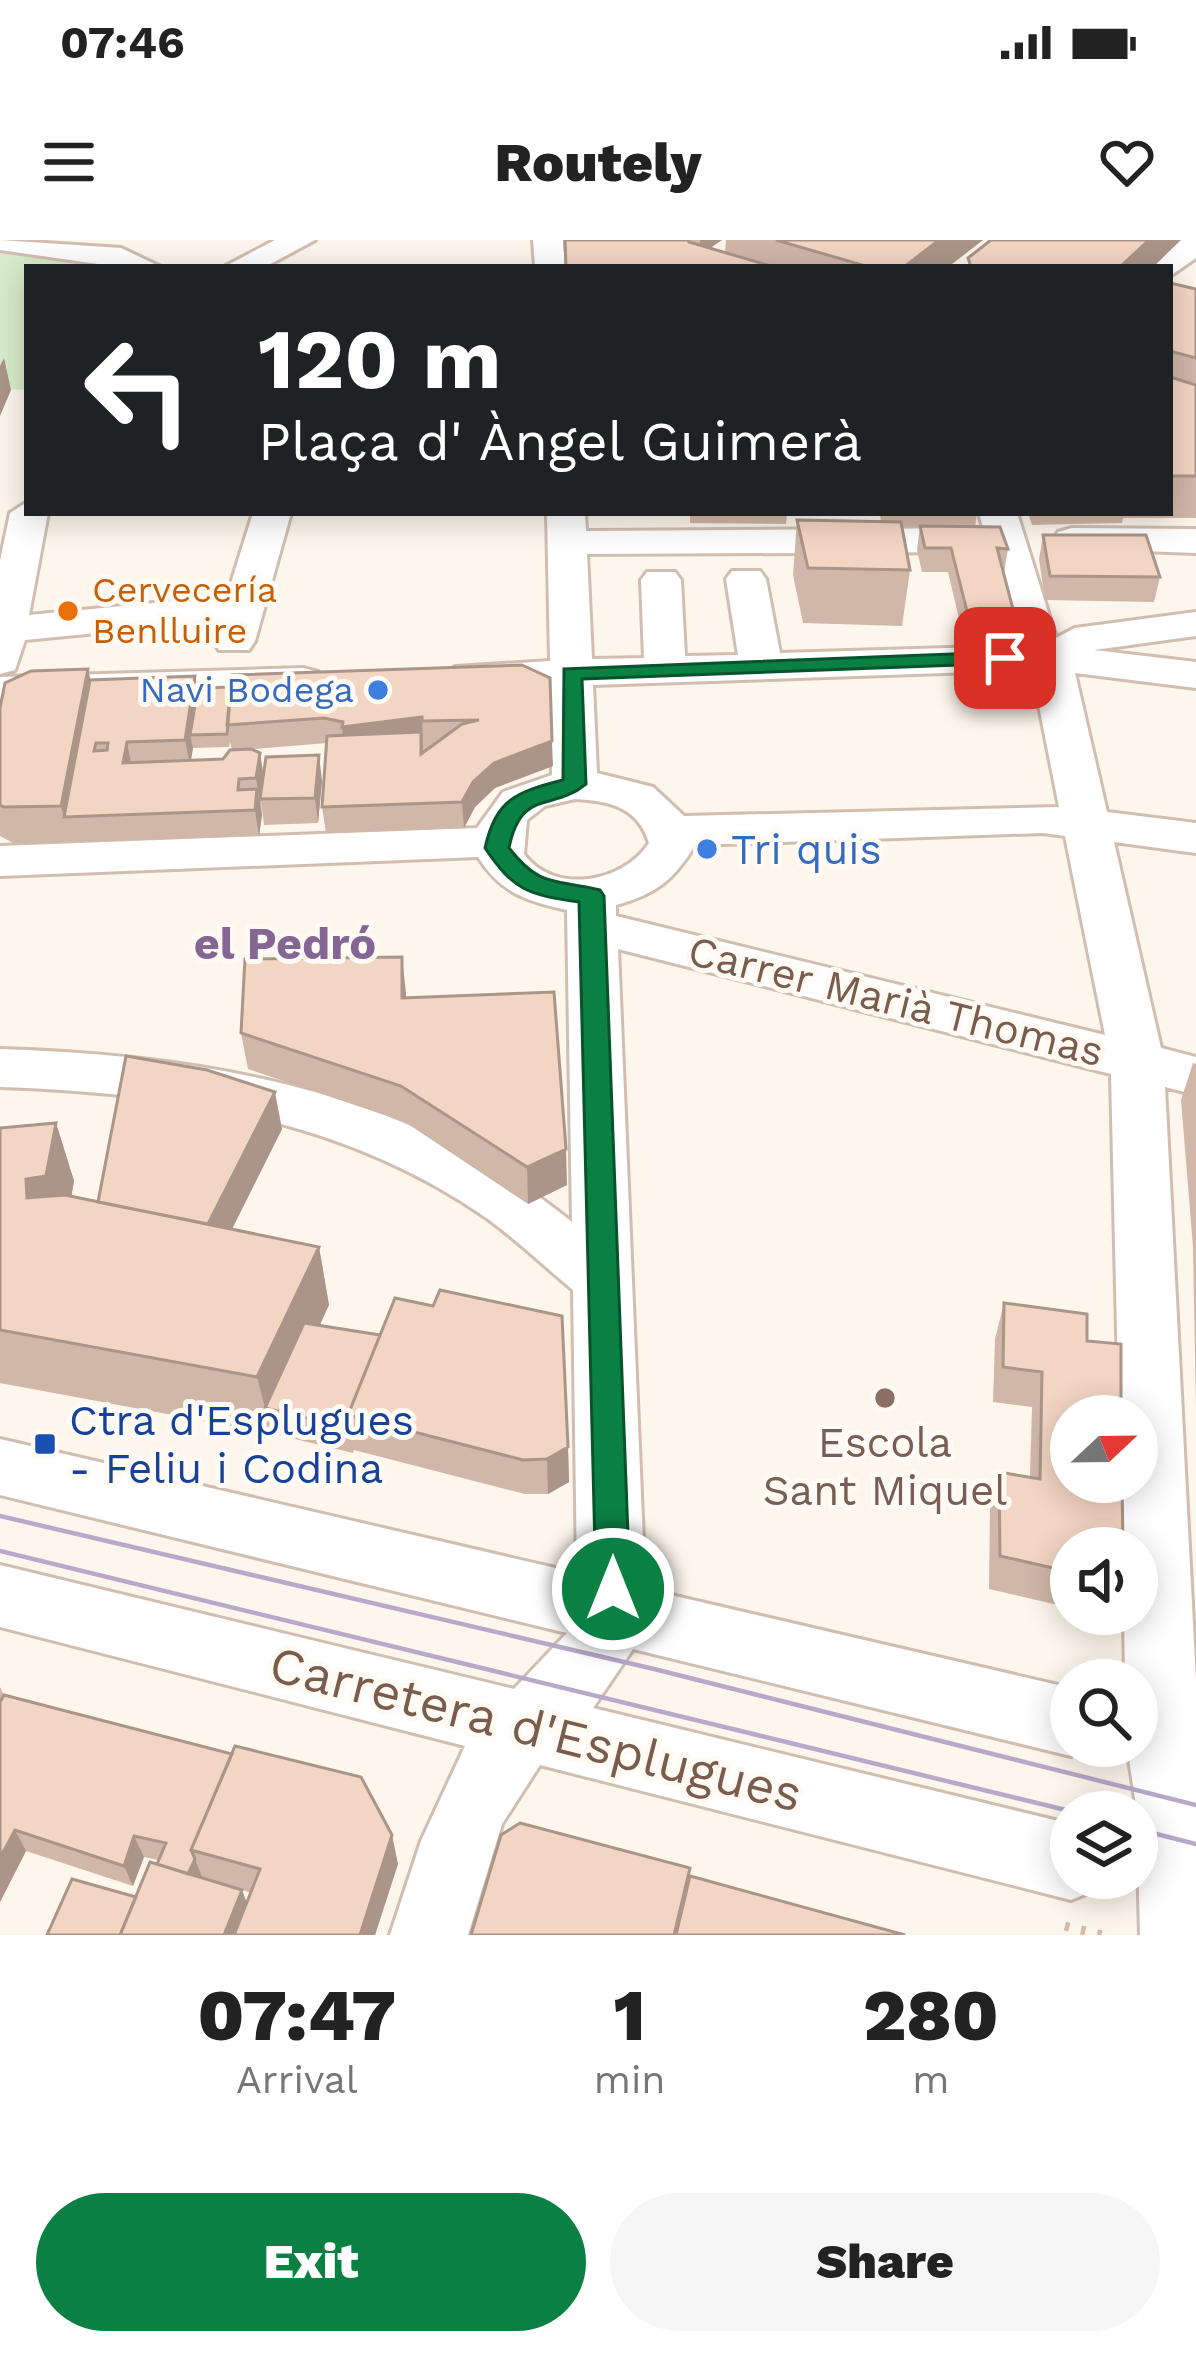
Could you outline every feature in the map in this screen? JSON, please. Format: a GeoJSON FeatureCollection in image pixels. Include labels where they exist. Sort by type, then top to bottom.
{"type":"FeatureCollection","features":[{"type":"Feature","properties":{"kind":"street"},"geometry":{"type":"LineString","coordinates":[[139,240],[169,264]]}},
{"type":"Feature","properties":{"kind":"street"},"geometry":{"type":"LineString","coordinates":[[246,264],[300,240]]}},
{"type":"Feature","properties":{"kind":"street"},"geometry":{"type":"LineString","coordinates":[[0,241],[121,256],[139,264]]}},
{"type":"Feature","properties":{"kind":"street"},"geometry":{"type":"LineString","coordinates":[[1171,264],[1196,242]]}},
{"type":"Feature","properties":{"kind":"street"},"geometry":{"type":"LineString","coordinates":[[28,516],[5,617],[245,606]]}},
{"type":"Feature","properties":{"kind":"street"},"geometry":{"type":"LineString","coordinates":[[222,684],[271,516]]}},
{"type":"Feature","properties":{"kind":"street"},"geometry":{"type":"LineString","coordinates":[[575,784],[566,528],[1007,531],[1196,542]]}},
{"type":"Feature","properties":{"kind":"street"},"geometry":{"type":"LineString","coordinates":[[1007,531],[1088,823],[1136,1060],[1172,1899]]}},
{"type":"Feature","properties":{"kind":"street"},"geometry":{"type":"LineString","coordinates":[[746,579],[761,667]]}},
{"type":"Feature","properties":{"kind":"street"},"geometry":{"type":"LineString","coordinates":[[661,580],[665,670]]}},
{"type":"Feature","properties":{"kind":"street"},"geometry":{"type":"LineString","coordinates":[[431,677],[761,667],[1043,651],[1196,624]]}},
{"type":"Feature","properties":{"kind":"street"},"geometry":{"type":"LineString","coordinates":[[1043,651],[1196,675]]}},
{"type":"Feature","properties":{"kind":"street"},"geometry":{"type":"LineString","coordinates":[[0,690],[338,680]]}},
{"type":"Feature","properties":{"kind":"street"},"geometry":{"type":"LineString","coordinates":[[575,784],[625,790],[661,812],[673,843],[657,872],[593,911],[519,878],[504,864],[496,842],[503,818],[515,805],[575,784]]}},
{"type":"Feature","properties":{"kind":"street"},"geometry":{"type":"LineString","coordinates":[[670,831],[1043,819],[1196,838]]}},
{"type":"Feature","properties":{"kind":"street"},"geometry":{"type":"LineString","coordinates":[[0,861],[496,842]]}},
{"type":"Feature","properties":{"kind":"street"},"geometry":{"type":"LineString","coordinates":[[429,1935],[461,1834],[488,1778],[526,1726],[596,1657],[612,1615],[593,911]]}},
{"type":"Feature","properties":{"kind":"street","name":"Carrer Marià Thomas"},"geometry":{"type":"LineString","coordinates":[[593,911],[1196,1076]]}},
{"type":"Feature","properties":{"kind":"street"},"geometry":{"type":"LineString","coordinates":[[0,1068],[182,1077],[315,1111],[382,1135],[496,1195],[602,1280]]}},
{"type":"Feature","properties":{"kind":"street"},"geometry":{"type":"LineString","coordinates":[[0,1467],[1050,1717]]}},
{"type":"Feature","properties":{"kind":"street","name":"Carretera d'Esplugues"},"geometry":{"type":"LineString","coordinates":[[0,1596],[1050,1857]]}},
{"type":"Feature","properties":{"kind":"green space"},"geometry":{"type":"Polygon","coordinates":[[[0,253],[115,264],[24,264],[24,390],[0,389],[0,253]]]}},
{"type":"Feature","properties":{"kind":"building"},"geometry":{"type":"Polygon","coordinates":[[[565,240],[688,240],[764,264],[566,264],[565,240]]]}},
{"type":"Feature","properties":{"kind":"building"},"geometry":{"type":"Polygon","coordinates":[[[776,240],[939,240],[908,264],[859,264],[776,240]]]}},
{"type":"Feature","properties":{"kind":"building"},"geometry":{"type":"Polygon","coordinates":[[[991,240],[1149,240],[1123,264],[970,264],[968,258],[991,240]]]}},
{"type":"Feature","properties":{"kind":"building"},"geometry":{"type":"Polygon","coordinates":[[[1173,284],[1196,289],[1196,358],[1173,352],[1173,284]]]}},
{"type":"Feature","properties":{"kind":"building"},"geometry":{"type":"Polygon","coordinates":[[[1173,378],[1196,385],[1196,476],[1173,476],[1173,378]]]}},
{"type":"Feature","properties":{"kind":"building"},"geometry":{"type":"Polygon","coordinates":[[[797,520],[901,522],[910,570],[808,568],[797,520]]]}},
{"type":"Feature","properties":{"kind":"building"},"geometry":{"type":"Polygon","coordinates":[[[920,526],[1000,527],[1008,549],[997,548],[1014,613],[968,615],[951,548],[925,548],[920,526]]]}},
{"type":"Feature","properties":{"kind":"building"},"geometry":{"type":"Polygon","coordinates":[[[1043,535],[1146,535],[1160,577],[1050,576],[1043,535]]]}},
{"type":"Feature","properties":{"kind":"building"},"geometry":{"type":"Polygon","coordinates":[[[522,665],[550,678],[552,741],[494,763],[473,782],[462,802],[322,807],[327,736],[421,732],[421,754],[462,724],[479,720],[422,721],[422,717],[342,727],[343,722],[324,718],[227,725],[232,675],[522,665]]]}},
{"type":"Feature","properties":{"kind":"building"},"geometry":{"type":"Polygon","coordinates":[[[88,669],[61,806],[0,805],[0,708],[5,683],[31,671],[88,669]]]}},
{"type":"Feature","properties":{"kind":"building"},"geometry":{"type":"Polygon","coordinates":[[[195,676],[185,740],[127,742],[123,763],[223,759],[230,750],[251,749],[260,753],[256,778],[239,779],[238,790],[257,789],[255,810],[64,817],[90,680],[195,676]],[[96,743],[94,751],[107,750],[108,743],[96,743]]]}},
{"type":"Feature","properties":{"kind":"building"},"geometry":{"type":"Polygon","coordinates":[[[231,687],[227,734],[190,735],[198,688],[231,687]]]}},
{"type":"Feature","properties":{"kind":"building"},"geometry":{"type":"Polygon","coordinates":[[[319,755],[315,798],[260,799],[266,757],[319,755]]]}},
{"type":"Feature","properties":{"kind":"building"},"geometry":{"type":"Polygon","coordinates":[[[402,957],[402,998],[554,992],[566,1149],[527,1167],[401,1086],[241,1033],[245,959],[402,957]]]}},
{"type":"Feature","properties":{"kind":"building"},"geometry":{"type":"Polygon","coordinates":[[[126,1056],[207,1070],[275,1092],[208,1224],[98,1202],[126,1056]]]}},
{"type":"Feature","properties":{"kind":"building"},"geometry":{"type":"Polygon","coordinates":[[[56,1123],[46,1176],[26,1179],[27,1198],[65,1195],[319,1247],[257,1377],[0,1330],[0,1128],[56,1123]]]}},
{"type":"Feature","properties":{"kind":"building"},"geometry":{"type":"Polygon","coordinates":[[[440,1290],[562,1316],[568,1447],[547,1459],[523,1460],[348,1415],[395,1298],[433,1306],[440,1290]]]}},
{"type":"Feature","properties":{"kind":"building"},"geometry":{"type":"Polygon","coordinates":[[[1004,1303],[1087,1314],[1087,1341],[1121,1344],[1121,1395],[1050,1395],[1050,1503],[1122,1503],[1123,1527],[1050,1527],[1050,1567],[1000,1556],[999,1472],[1040,1479],[1042,1372],[1003,1367],[1004,1303]]]}},
{"type":"Feature","properties":{"kind":"building"},"geometry":{"type":"Polygon","coordinates":[[[304,1323],[380,1335],[348,1415],[349,1428],[265,1408],[304,1323]]]}},
{"type":"Feature","properties":{"kind":"building"},"geometry":{"type":"Polygon","coordinates":[[[4,1695],[232,1754],[191,1850],[195,1859],[188,1874],[157,1864],[166,1843],[134,1836],[124,1866],[15,1830],[0,1858],[0,1702],[4,1695]]]}},
{"type":"Feature","properties":{"kind":"building"},"geometry":{"type":"Polygon","coordinates":[[[235,1746],[361,1777],[392,1835],[360,1935],[234,1935],[260,1869],[191,1850],[235,1746]]]}},
{"type":"Feature","properties":{"kind":"building"},"geometry":{"type":"Polygon","coordinates":[[[520,1823],[690,1868],[674,1935],[471,1935],[501,1835],[520,1823]]]}},
{"type":"Feature","properties":{"kind":"building"},"geometry":{"type":"Polygon","coordinates":[[[150,1862],[242,1890],[224,1935],[120,1935],[150,1862]]]}},
{"type":"Feature","properties":{"kind":"building"},"geometry":{"type":"Polygon","coordinates":[[[690,1876],[905,1935],[676,1935],[690,1876]]]}},
{"type":"Feature","properties":{"kind":"building"},"geometry":{"type":"Polygon","coordinates":[[[72,1879],[136,1897],[120,1935],[47,1935],[72,1879]]]}},
{"type":"Feature","properties":{"kind":"tram line"},"geometry":{"type":"LineString","coordinates":[[0,1516],[654,1669],[1196,1805]]}},
{"type":"Feature","properties":{"kind":"tram line"},"geometry":{"type":"LineString","coordinates":[[0,1551],[1050,1806]]}},
{"type":"Feature","properties":{"kind":"tram line"},"geometry":{"type":"LineString","coordinates":[[1158,1834],[1196,1844]]}},
{"type":"Feature","properties":{"kind":"place","name":"Cervecería Benlluire"},"geometry":{"type":"Point","coordinates":[68,611]}},
{"type":"Feature","properties":{"kind":"place","name":"Navi Bodega"},"geometry":{"type":"Point","coordinates":[378,690]}},
{"type":"Feature","properties":{"kind":"place","name":"Tri quis"},"geometry":{"type":"Point","coordinates":[707,849]}},
{"type":"Feature","properties":{"kind":"place","name":"Escola Sant Miquel"},"geometry":{"type":"Point","coordinates":[885,1398]}},
{"type":"Feature","properties":{"kind":"place","name":"Ctra d'Esplugues - Feliu i Codina"},"geometry":{"type":"Point","coordinates":[45,1444]}},
{"type":"Feature","properties":{"kind":"district","name":"el Pedró"},"geometry":{"type":"Point","coordinates":[285,943]}},
{"type":"Feature","properties":{"kind":"route"},"geometry":{"type":"LineString","coordinates":[[613,1589],[592,896],[540,888],[519,878],[496,848],[503,818],[532,795],[575,784],[571,673],[1005,658]]}}]}
